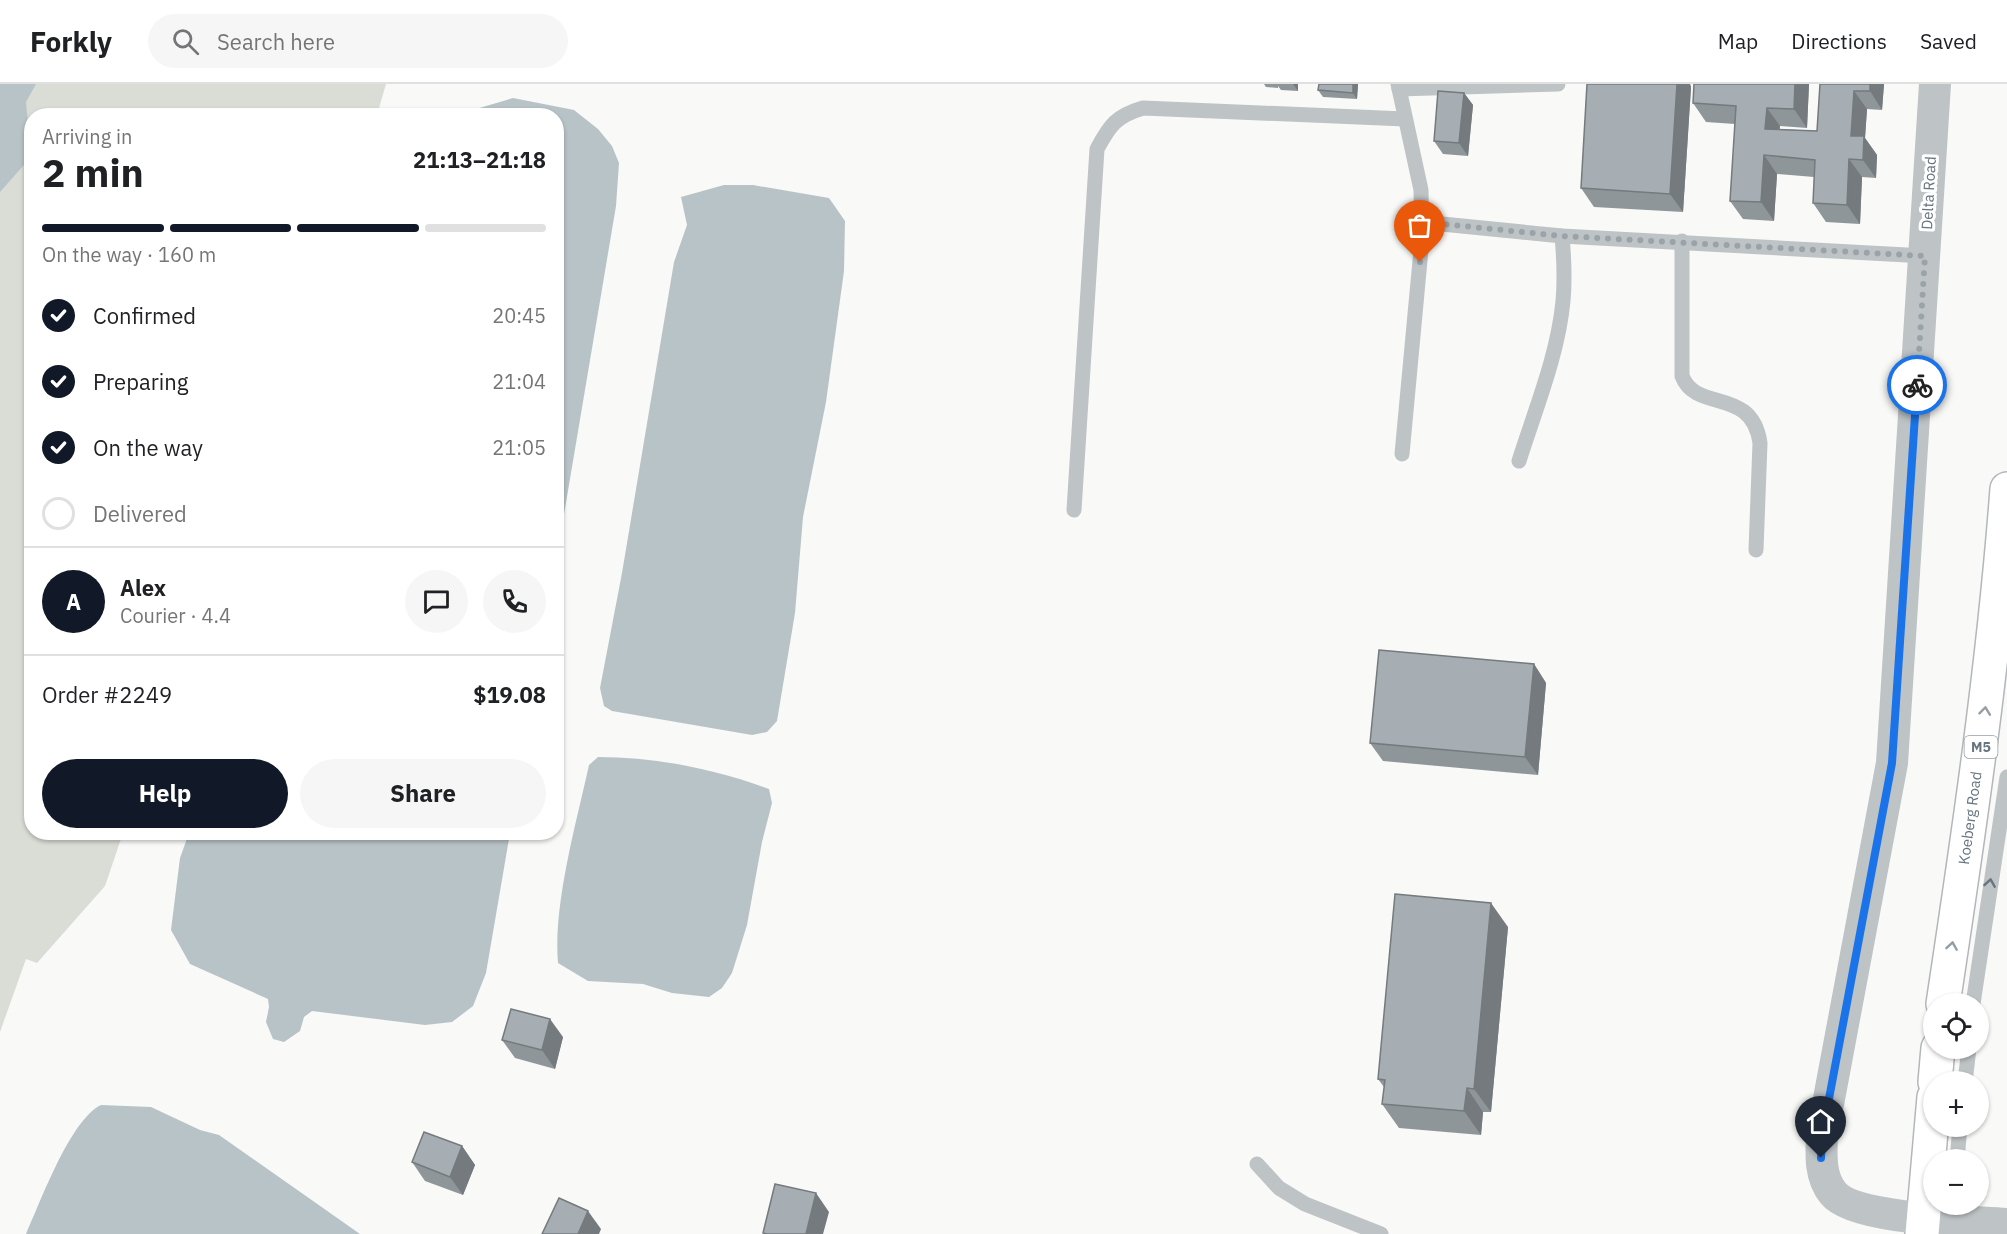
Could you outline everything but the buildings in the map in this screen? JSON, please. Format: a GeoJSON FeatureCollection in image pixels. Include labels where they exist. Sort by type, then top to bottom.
{"type":"FeatureCollection","features":[{"type":"Feature","properties":{"kind":"main road","name":"Koeberg Road"},"geometry":{"type":"LineString","coordinates":[[1945,993],[1977,779],[2001,566],[2007,489]]}},
{"type":"Feature","properties":{"kind":"main road"},"geometry":{"type":"LineString","coordinates":[[1936,1137],[1940,1222]]}},
{"type":"Feature","properties":{"kind":"street","name":"Delta Road"},"geometry":{"type":"LineString","coordinates":[[1935,84],[1892,763],[1822,1136],[1821,1158],[1829,1186],[1844,1202],[1855,1208],[1940,1222],[2007,1224]]}},
{"type":"Feature","properties":{"kind":"lane"},"geometry":{"type":"LineString","coordinates":[[1402,454],[1422,222],[1421,190],[1399,86],[1558,84]]}},
{"type":"Feature","properties":{"kind":"lane"},"geometry":{"type":"LineString","coordinates":[[1074,510],[1097,149],[1109,127],[1124,114],[1143,108],[1405,119]]}},
{"type":"Feature","properties":{"kind":"lane"},"geometry":{"type":"LineString","coordinates":[[1422,222],[1562,236],[1925,256]]}},
{"type":"Feature","properties":{"kind":"lane"},"geometry":{"type":"LineString","coordinates":[[1519,462],[1553,350],[1563,304],[1565,275],[1562,236]]}},
{"type":"Feature","properties":{"kind":"lane"},"geometry":{"type":"LineString","coordinates":[[1682,241],[1682,375],[1691,390],[1737,407],[1749,415],[1758,426],[1760,443],[1756,550]]}},
{"type":"Feature","properties":{"kind":"lane"},"geometry":{"type":"LineString","coordinates":[[1975,993],[2007,777]]}},
{"type":"Feature","properties":{"kind":"lane"},"geometry":{"type":"LineString","coordinates":[[1257,1164],[1279,1188],[1305,1204],[1382,1234]]}},
{"type":"Feature","properties":{"kind":"shaded area"},"geometry":{"type":"Polygon","coordinates":[[[0,84],[386,84],[379,108],[24,108],[24,840],[121,840],[105,886],[37,963],[26,959],[0,1032],[0,84]]]}},
{"type":"Feature","properties":{"kind":"shaded area"},"geometry":{"type":"Polygon","coordinates":[[[0,84],[36,84],[26,102],[27,108],[24,108],[24,165],[0,192],[0,84]]]}},
{"type":"Feature","properties":{"kind":"shaded area"},"geometry":{"type":"Polygon","coordinates":[[[513,98],[564,108],[479,108],[513,98]]]}},
{"type":"Feature","properties":{"kind":"shaded area"},"geometry":{"type":"Polygon","coordinates":[[[564,108],[574,110],[598,129],[612,146],[619,163],[616,206],[564,514],[564,108]]]}},
{"type":"Feature","properties":{"kind":"shaded area"},"geometry":{"type":"Polygon","coordinates":[[[724,185],[753,185],[829,198],[845,221],[844,271],[826,402],[803,517],[795,613],[777,721],[767,732],[752,735],[612,711],[604,706],[600,688],[622,573],[674,262],[687,225],[681,197],[724,185]]]}},
{"type":"Feature","properties":{"kind":"shaded area"},"geometry":{"type":"Polygon","coordinates":[[[598,757],[642,759],[685,766],[769,789],[772,803],[762,842],[747,925],[732,973],[722,988],[709,997],[672,993],[643,984],[588,981],[558,963],[559,916],[567,864],[589,765],[598,757]]]}},
{"type":"Feature","properties":{"kind":"shaded area"},"geometry":{"type":"Polygon","coordinates":[[[186,840],[509,840],[486,973],[473,1006],[452,1022],[425,1025],[312,1011],[304,1017],[300,1031],[284,1042],[273,1039],[266,1022],[268,999],[190,964],[171,930],[180,858],[186,840]]]}},
{"type":"Feature","properties":{"kind":"shaded area"},"geometry":{"type":"Polygon","coordinates":[[[101,1105],[151,1107],[200,1130],[219,1135],[360,1234],[26,1234],[57,1163],[68,1144],[89,1113],[101,1105]]]}},
{"type":"Feature","properties":{"kind":"way so far"},"geometry":{"type":"LineString","coordinates":[[1420,262],[1422,222],[1562,236],[1925,256],[1917,385]]}},
{"type":"Feature","properties":{"kind":"route"},"geometry":{"type":"LineString","coordinates":[[1821,1158],[1822,1136],[1892,763],[1917,385]]}}]}
